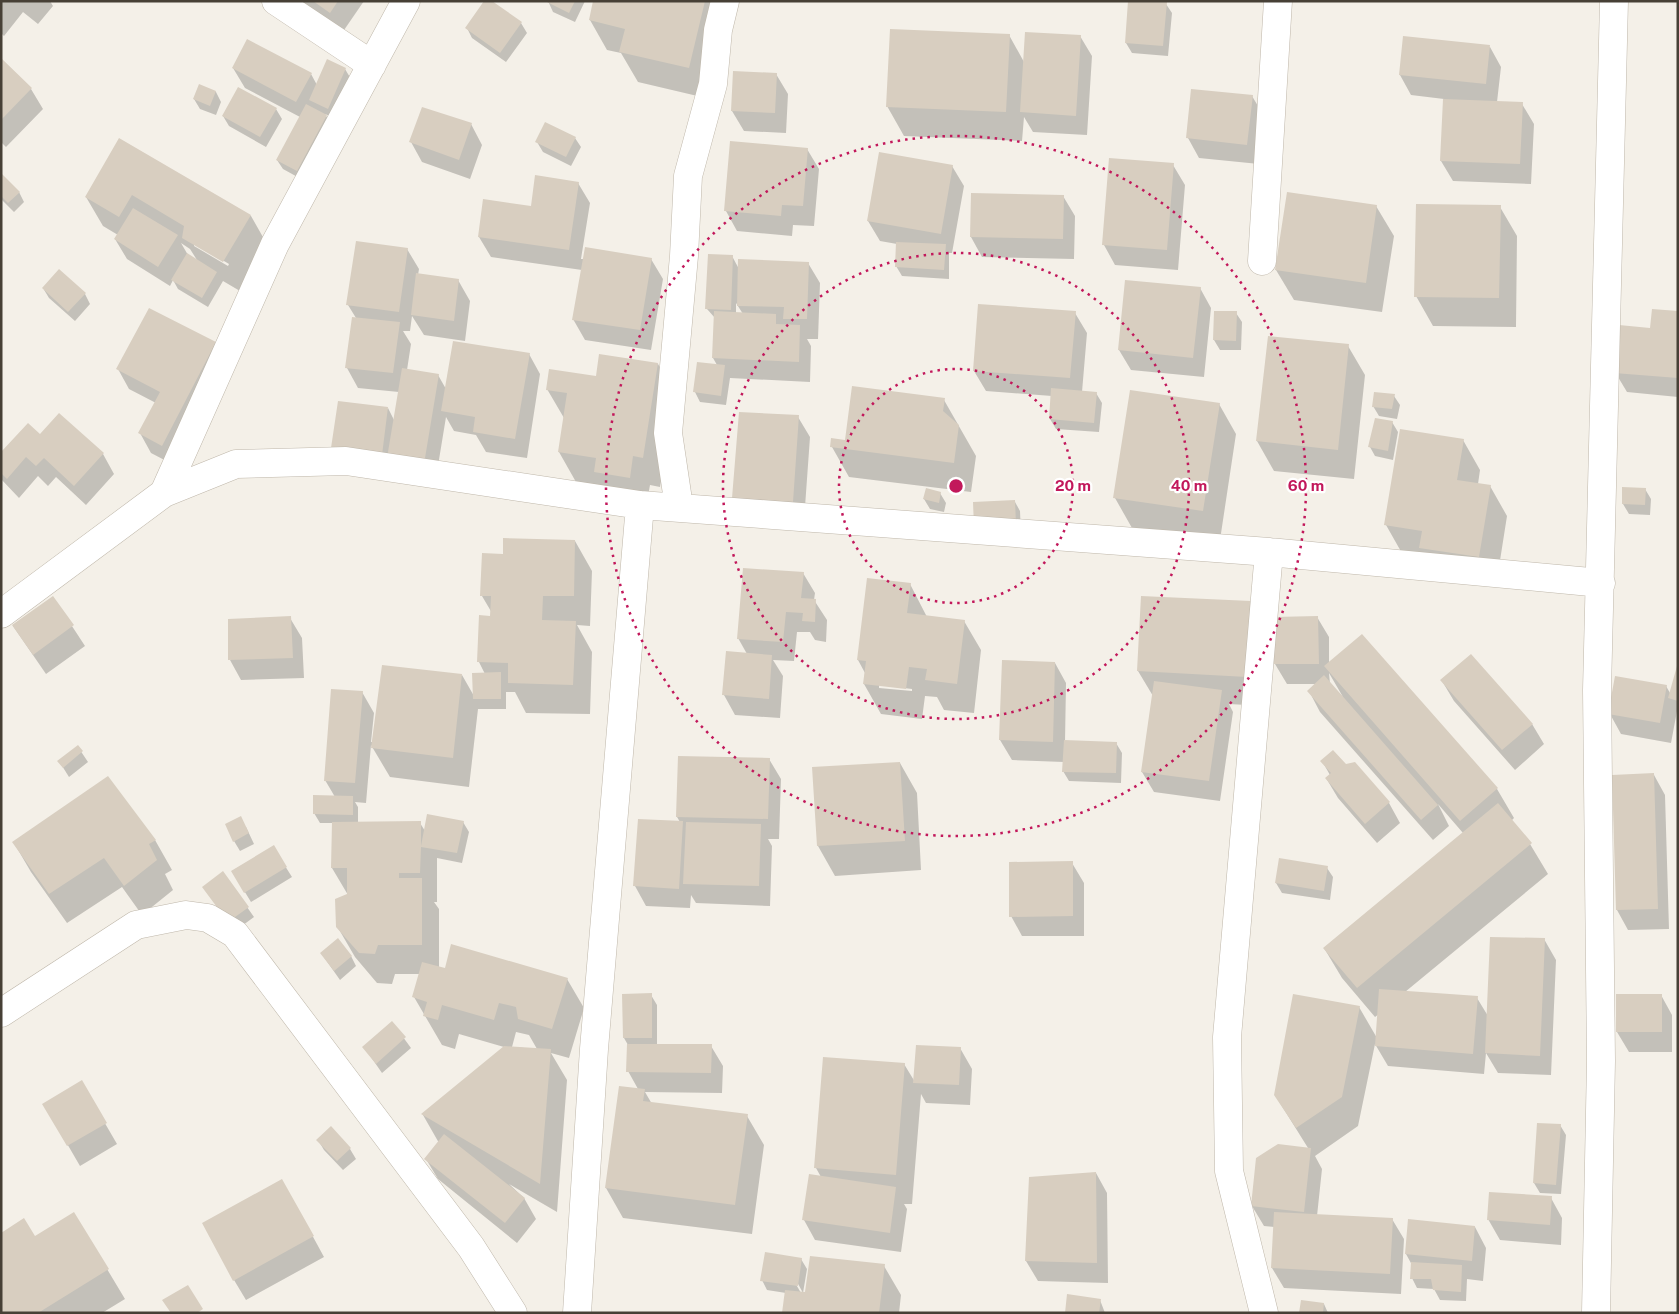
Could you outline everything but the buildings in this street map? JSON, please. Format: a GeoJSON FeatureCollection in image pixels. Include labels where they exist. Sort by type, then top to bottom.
{"type":"FeatureCollection","features":[{"type":"Feature","properties":{"kind":"street"},"geometry":{"type":"LineString","coordinates":[[276,1],[372,65]]}},
{"type":"Feature","properties":{"kind":"street"},"geometry":{"type":"LineString","coordinates":[[164,493],[275,244],[406,1]]}},
{"type":"Feature","properties":{"kind":"street"},"geometry":{"type":"LineString","coordinates":[[679,507],[668,433],[684,256],[688,176],[713,84],[718,30],[725,1]]}},
{"type":"Feature","properties":{"kind":"street"},"geometry":{"type":"LineString","coordinates":[[1262,261],[1278,1]]}},
{"type":"Feature","properties":{"kind":"street"},"geometry":{"type":"LineString","coordinates":[[1596,1313],[1601,1061],[1597,690],[1614,1]]}},
{"type":"Feature","properties":{"kind":"street"},"geometry":{"type":"LineString","coordinates":[[1,614],[164,493],[236,464],[346,461],[640,505],[1269,552],[1601,583]]}},
{"type":"Feature","properties":{"kind":"street"},"geometry":{"type":"LineString","coordinates":[[577,1313],[594,1039],[640,505]]}},
{"type":"Feature","properties":{"kind":"street"},"geometry":{"type":"LineString","coordinates":[[1264,1313],[1230,1171],[1226,1037],[1269,552]]}},
{"type":"Feature","properties":{"kind":"street"},"geometry":{"type":"LineString","coordinates":[[1,1013],[136,925],[186,915],[208,918],[215,922],[235,934],[471,1247],[513,1313]]}}]}
